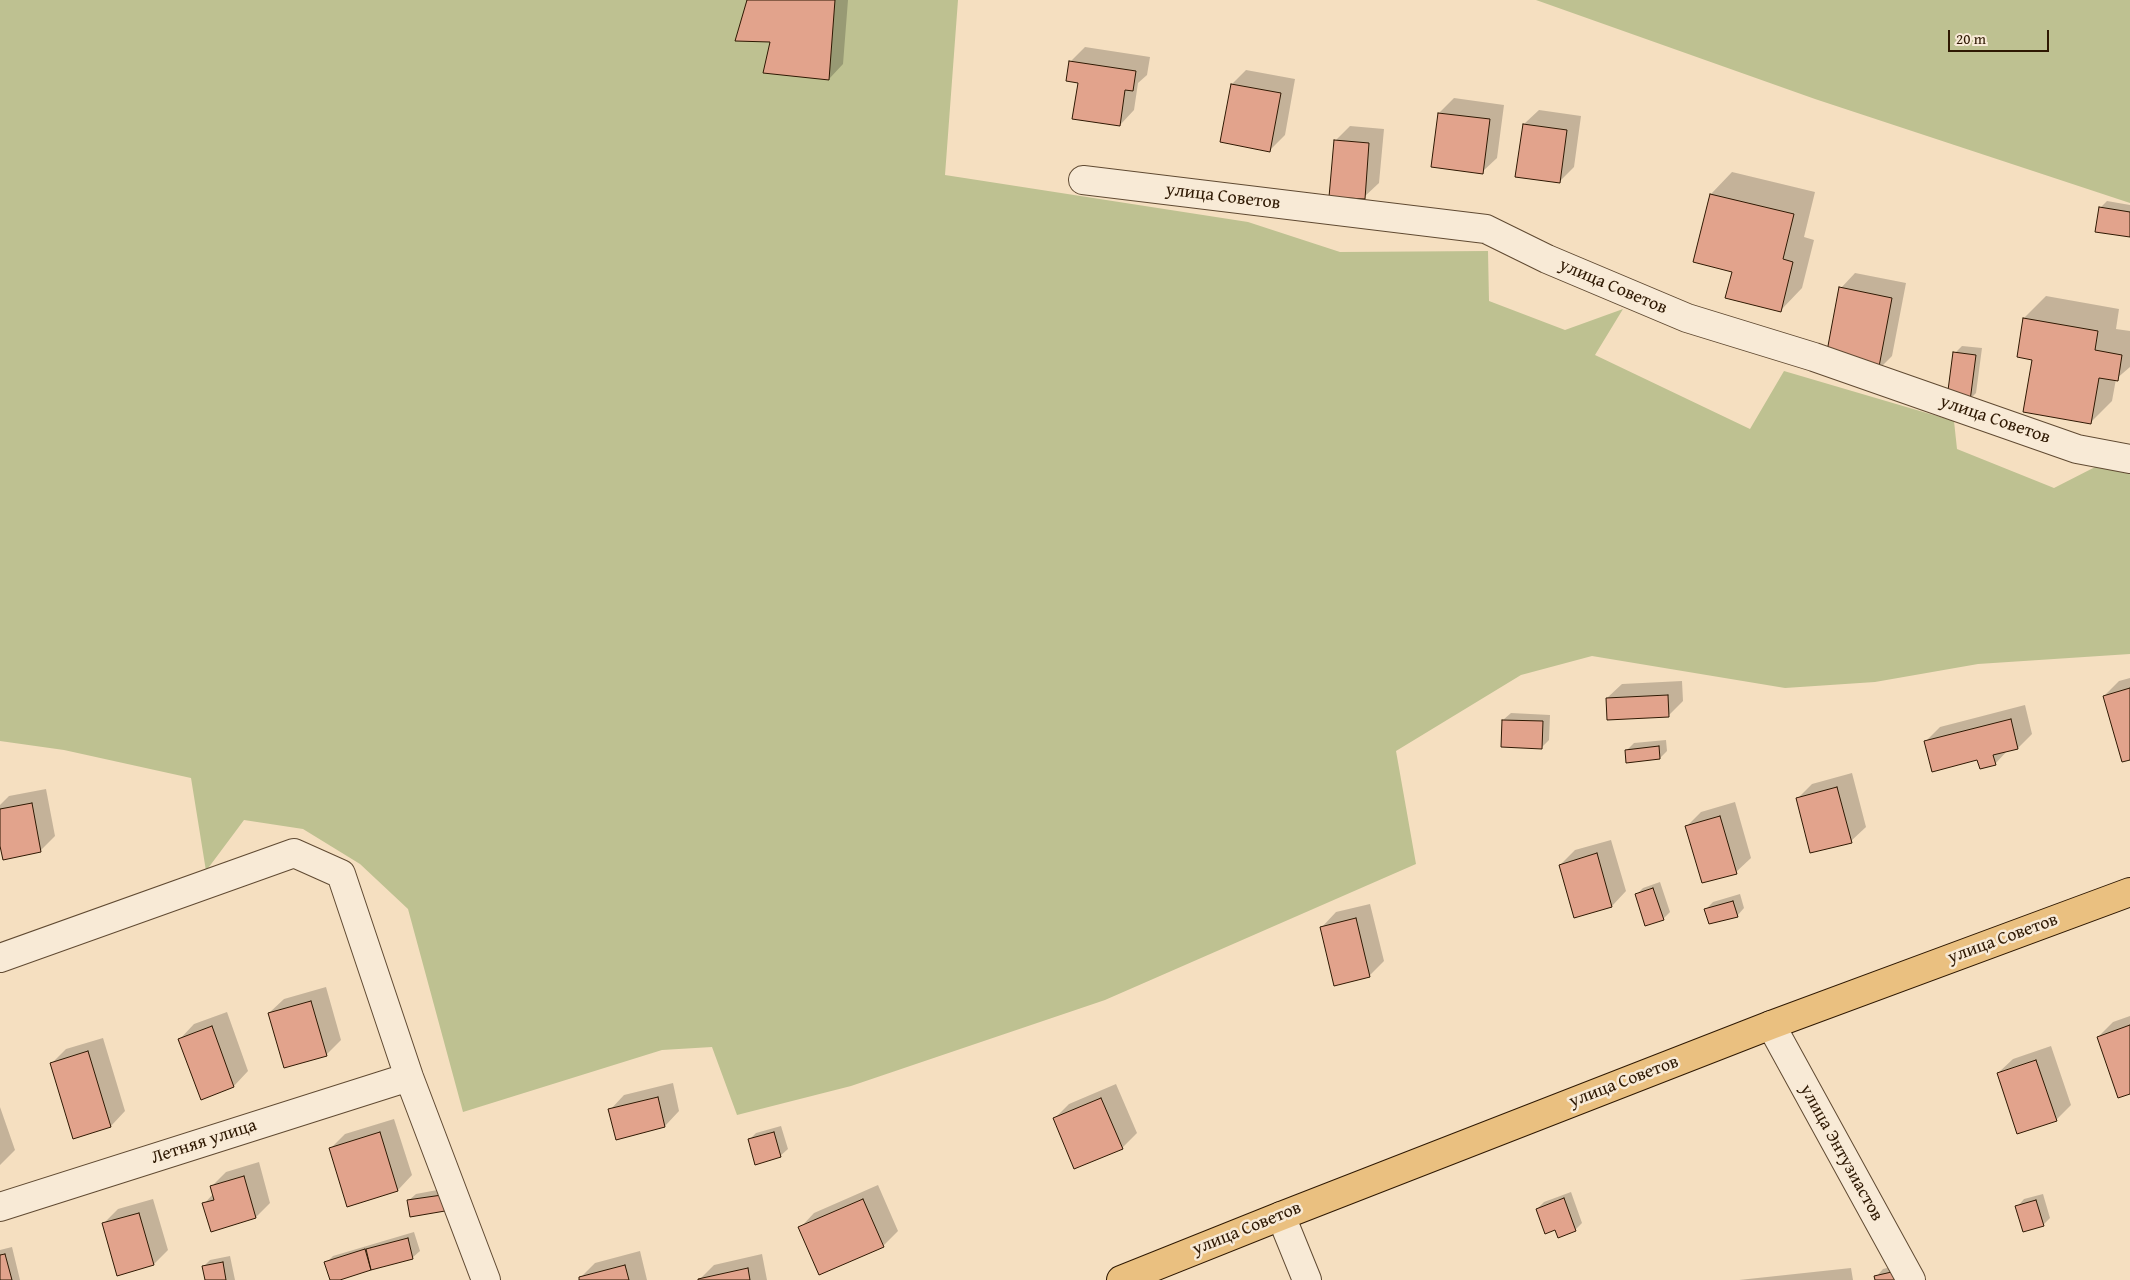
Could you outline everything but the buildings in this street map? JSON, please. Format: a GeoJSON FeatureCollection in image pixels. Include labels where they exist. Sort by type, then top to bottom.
{"type":"FeatureCollection","features":[{"type":"Feature","properties":{"kind":"main road","name":"улица Советов"},"geometry":{"type":"LineString","coordinates":[[1121,1280],[1771,1025],[2130,892]]}},
{"type":"Feature","properties":{"kind":"street","name":"улица Советов"},"geometry":{"type":"LineString","coordinates":[[1083,180],[1486,229],[1547,259],[1687,318],[1814,356],[2077,449],[2130,459]]}},
{"type":"Feature","properties":{"kind":"street"},"geometry":{"type":"LineString","coordinates":[[0,958],[294,853],[342,874],[408,1077],[486,1280]]}},
{"type":"Feature","properties":{"kind":"street","name":"улица Энтузиастов"},"geometry":{"type":"LineString","coordinates":[[1771,1025],[1911,1280]]}},
{"type":"Feature","properties":{"kind":"street","name":"Летняя улица"},"geometry":{"type":"LineString","coordinates":[[0,1208],[408,1077]]}},
{"type":"Feature","properties":{"kind":"street"},"geometry":{"type":"LineString","coordinates":[[1281,1216],[1307,1280]]}},
{"type":"Feature","properties":{"kind":"green space"},"geometry":{"type":"Polygon","coordinates":[[[0,0],[958,0],[945,175],[1248,222],[1340,252],[1488,251],[1489,301],[1565,330],[1623,309],[1595,355],[1750,429],[1784,371],[1954,421],[1957,449],[2054,488],[2101,464],[2130,471],[2130,654],[1978,664],[1875,682],[1785,688],[1592,656],[1521,675],[1396,751],[1416,864],[1105,1000],[851,1086],[737,1115],[712,1047],[662,1050],[463,1112],[408,909],[360,864],[303,829],[244,820],[206,871],[191,778],[64,750],[0,741],[0,0]]]}},
{"type":"Feature","properties":{"kind":"green space"},"geometry":{"type":"Polygon","coordinates":[[[1536,0],[2130,0],[2130,203],[1815,99],[1536,0]]]}}]}
